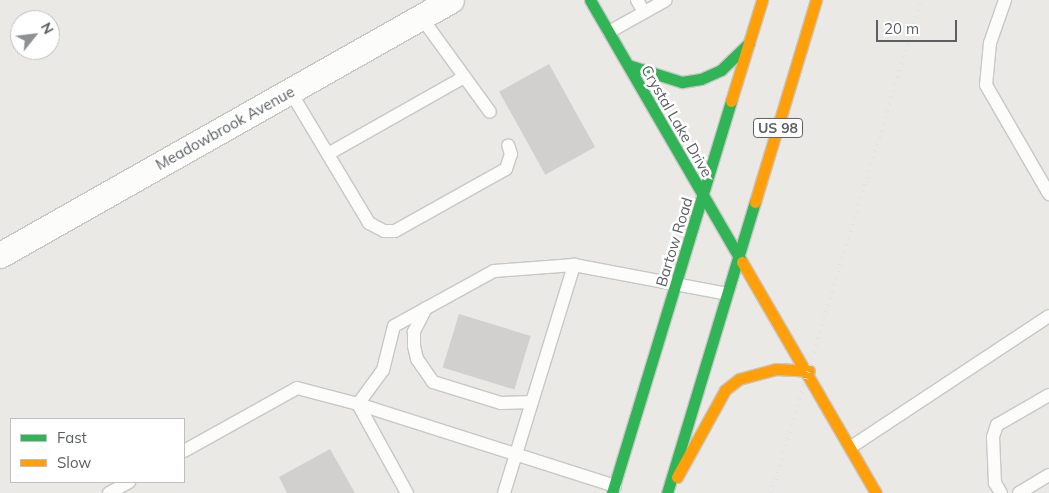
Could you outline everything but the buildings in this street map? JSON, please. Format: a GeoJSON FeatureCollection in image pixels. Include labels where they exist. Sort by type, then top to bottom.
{"type":"FeatureCollection","features":[{"type":"Feature","properties":{"kind":"main road","name":"Crystal Lake Drive"},"geometry":{"type":"LineString","coordinates":[[590,0],[703,196],[809,371],[876,493]]}},
{"type":"Feature","properties":{"kind":"main road","name":"US 98"},"geometry":{"type":"LineString","coordinates":[[667,493],[816,0]]}},
{"type":"Feature","properties":{"kind":"main road","name":"Bartow Road"},"geometry":{"type":"LineString","coordinates":[[613,489],[750,42],[758,1]]}},
{"type":"Feature","properties":{"kind":"main road"},"geometry":{"type":"LineString","coordinates":[[628,65],[667,79],[701,79],[721,70],[750,42]]}},
{"type":"Feature","properties":{"kind":"main road"},"geometry":{"type":"LineString","coordinates":[[667,493],[725,390],[756,373],[809,371]]}},
{"type":"Feature","properties":{"kind":"street","name":"Meadowbrook Avenue"},"geometry":{"type":"LineString","coordinates":[[0,255],[451,0]]}},
{"type":"Feature","properties":{"kind":"lane"},"geometry":{"type":"LineString","coordinates":[[637,0],[644,12]]}},
{"type":"Feature","properties":{"kind":"lane"},"geometry":{"type":"LineString","coordinates":[[609,32],[666,0]]}},
{"type":"Feature","properties":{"kind":"lane"},"geometry":{"type":"LineString","coordinates":[[1005,0],[990,43],[986,85],[1049,194]]}},
{"type":"Feature","properties":{"kind":"lane"},"geometry":{"type":"LineString","coordinates":[[421,17],[490,112]]}},
{"type":"Feature","properties":{"kind":"lane"},"geometry":{"type":"LineString","coordinates":[[328,154],[464,78]]}},
{"type":"Feature","properties":{"kind":"lane"},"geometry":{"type":"LineString","coordinates":[[290,91],[369,223],[395,231],[506,169],[511,154],[508,145]]}},
{"type":"Feature","properties":{"kind":"lane"},"geometry":{"type":"LineString","coordinates":[[504,493],[574,265]]}},
{"type":"Feature","properties":{"kind":"lane"},"geometry":{"type":"LineString","coordinates":[[358,404],[383,370],[394,326],[494,271],[574,265],[727,294]]}},
{"type":"Feature","properties":{"kind":"lane"},"geometry":{"type":"LineString","coordinates":[[426,308],[414,332],[414,346],[417,359],[433,382],[501,403],[532,402]]}},
{"type":"Feature","properties":{"kind":"lane"},"geometry":{"type":"LineString","coordinates":[[851,447],[1049,316]]}},
{"type":"Feature","properties":{"kind":"lane"},"geometry":{"type":"LineString","coordinates":[[185,450],[297,388],[358,404],[613,489]]}},
{"type":"Feature","properties":{"kind":"lane"},"geometry":{"type":"LineString","coordinates":[[1001,493],[995,483],[993,437],[997,425],[1049,395]]}},
{"type":"Feature","properties":{"kind":"lane"},"geometry":{"type":"LineString","coordinates":[[358,404],[407,493]]}},
{"type":"Feature","properties":{"kind":"lane"},"geometry":{"type":"LineString","coordinates":[[1019,493],[1049,475]]}},
{"type":"Feature","properties":{"kind":"lane"},"geometry":{"type":"LineString","coordinates":[[109,493],[127,483]]}},
{"type":"Feature","properties":{"kind":"railway"},"geometry":{"type":"LineString","coordinates":[[771,493],[921,0]]}},
{"type":"Feature","properties":{"kind":"traffic: fast"},"geometry":{"type":"LineString","coordinates":[[590,0],[742,262]]}},
{"type":"Feature","properties":{"kind":"traffic: fast"},"geometry":{"type":"LineString","coordinates":[[628,65],[682,82],[701,79],[721,70],[749,43]]}},
{"type":"Feature","properties":{"kind":"traffic: fast"},"geometry":{"type":"LineString","coordinates":[[612,493],[731,101]]}},
{"type":"Feature","properties":{"kind":"traffic: fast"},"geometry":{"type":"LineString","coordinates":[[667,493],[755,202]]}},
{"type":"Feature","properties":{"kind":"traffic: slow"},"geometry":{"type":"LineString","coordinates":[[731,101],[762,0]]}},
{"type":"Feature","properties":{"kind":"traffic: slow"},"geometry":{"type":"LineString","coordinates":[[755,202],[816,0]]}},
{"type":"Feature","properties":{"kind":"traffic: slow"},"geometry":{"type":"LineString","coordinates":[[742,262],[876,493]]}},
{"type":"Feature","properties":{"kind":"traffic: slow"},"geometry":{"type":"LineString","coordinates":[[677,477],[725,390],[739,379],[776,369],[809,371]]}}]}
